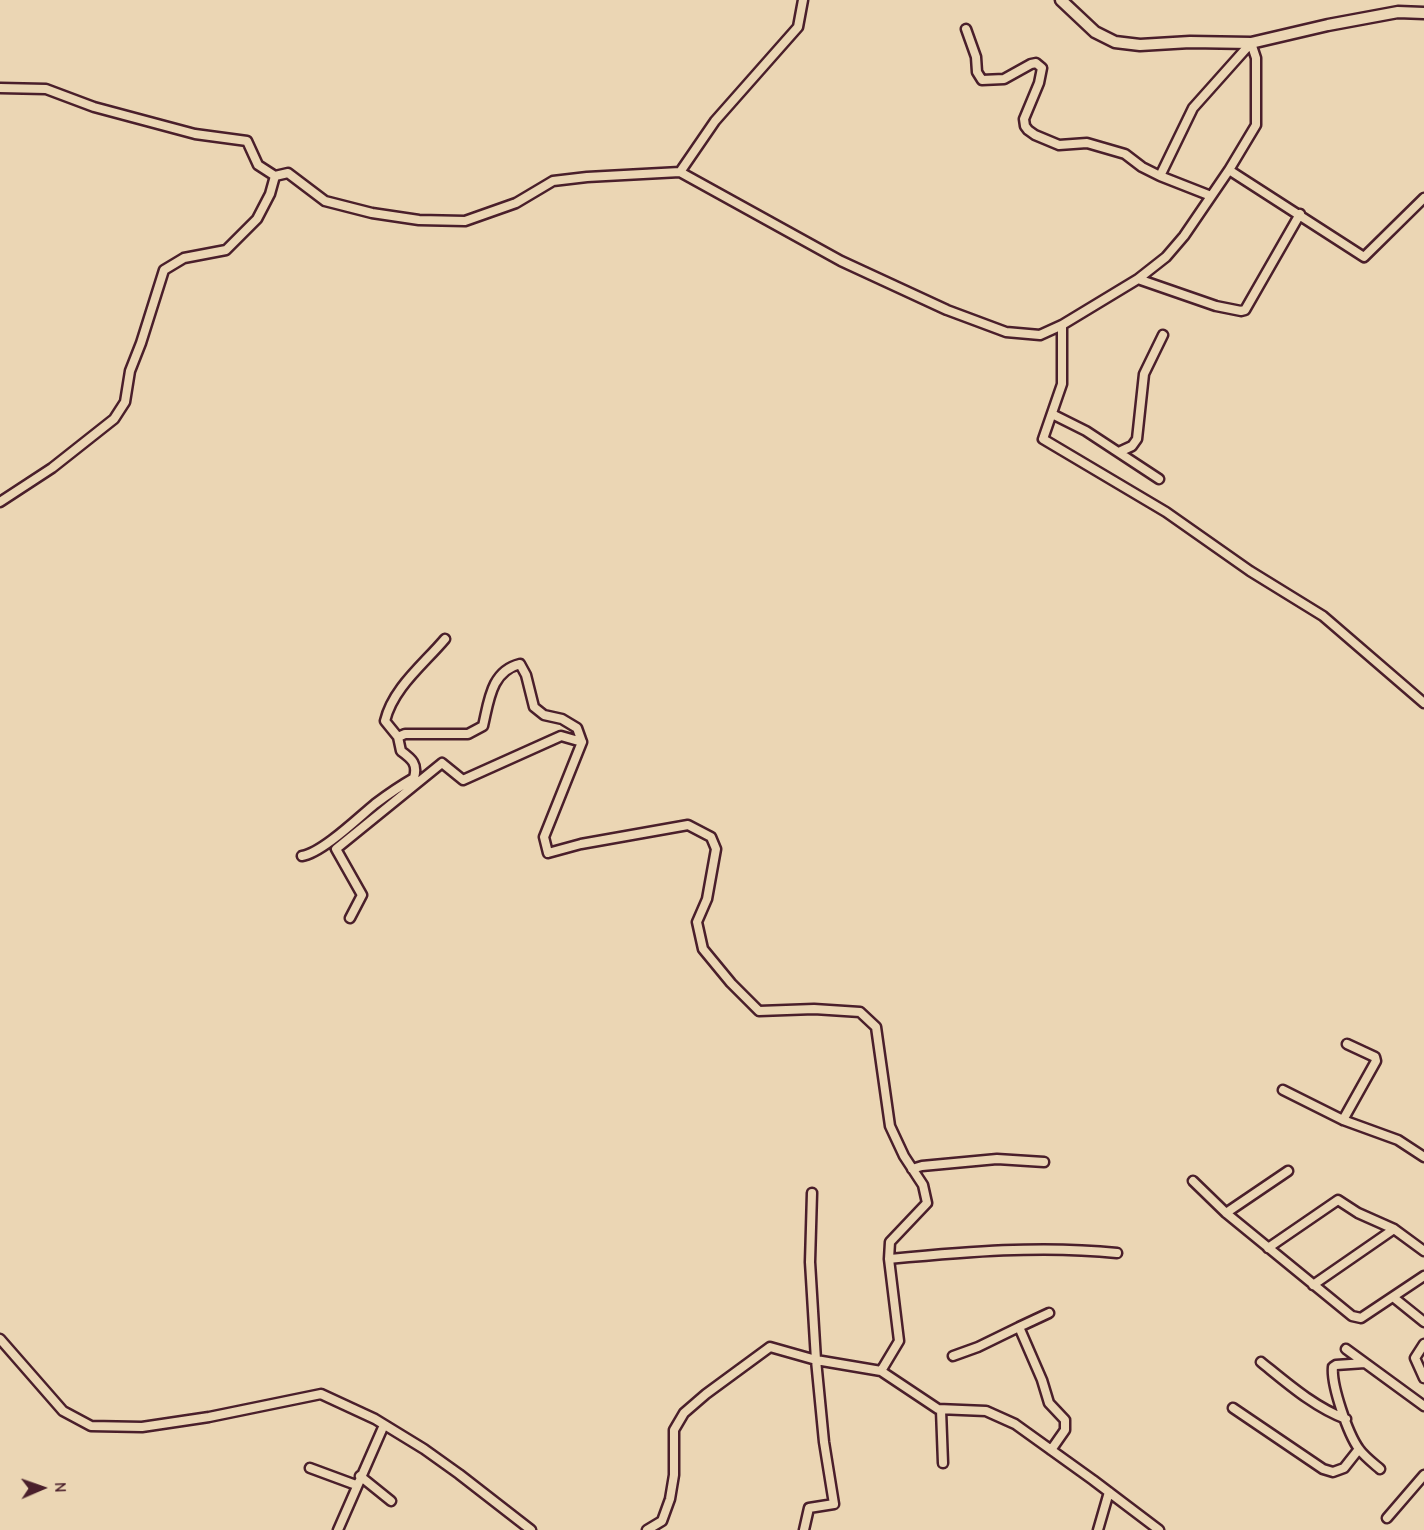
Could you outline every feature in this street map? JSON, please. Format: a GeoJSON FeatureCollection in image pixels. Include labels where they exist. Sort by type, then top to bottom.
{"type":"FeatureCollection","features":[{"type":"Feature","properties":{"kind":"street"},"geometry":{"type":"LineString","coordinates":[[680,172],[715,121],[798,27],[803,0]]}},
{"type":"Feature","properties":{"kind":"street"},"geometry":{"type":"LineString","coordinates":[[1062,0],[1095,32],[1115,42],[1140,45],[1190,42],[1251,43],[1398,12],[1424,13]]}},
{"type":"Feature","properties":{"kind":"street"},"geometry":{"type":"LineString","coordinates":[[966,29],[976,57],[979,77],[982,80],[1004,79],[1031,64],[1036,63],[1042,68],[1040,83],[1024,119],[1025,126],[1035,135],[1059,145],[1087,143],[1125,154],[1142,167],[1160,176],[1211,196]]}},
{"type":"Feature","properties":{"kind":"street"},"geometry":{"type":"LineString","coordinates":[[0,88],[46,89],[94,107],[195,134],[247,141],[258,165],[275,176],[288,173],[325,201],[372,213],[419,220],[465,220],[516,203],[553,182],[587,177],[680,172],[841,261],[947,310],[1006,332],[1040,335],[1062,325],[1138,279],[1176,248],[1229,170],[1256,125],[1256,58],[1251,43]]}},
{"type":"Feature","properties":{"kind":"street"},"geometry":{"type":"LineString","coordinates":[[1160,176],[1193,108],[1251,43]]}},
{"type":"Feature","properties":{"kind":"street"},"geometry":{"type":"LineString","coordinates":[[1229,170],[1364,257],[1424,198]]}},
{"type":"Feature","properties":{"kind":"street"},"geometry":{"type":"LineString","coordinates":[[0,502],[52,468],[114,419],[125,402],[130,371],[164,270],[184,258],[226,250],[257,219],[270,194],[275,176]]}},
{"type":"Feature","properties":{"kind":"street"},"geometry":{"type":"LineString","coordinates":[[1138,279],[1216,306],[1241,312],[1245,310],[1300,214]]}},
{"type":"Feature","properties":{"kind":"street"},"geometry":{"type":"LineString","coordinates":[[1062,325],[1062,384],[1043,439],[1166,512],[1250,571],[1323,616],[1424,703]]}},
{"type":"Feature","properties":{"kind":"street"},"geometry":{"type":"LineString","coordinates":[[1135,464],[1144,374],[1164,335]]}},
{"type":"Feature","properties":{"kind":"street"},"geometry":{"type":"LineString","coordinates":[[1052,414],[1086,431],[1159,479]]}},
{"type":"Feature","properties":{"kind":"street"},"geometry":{"type":"LineString","coordinates":[[1119,452],[1132,446],[1137,439]]}},
{"type":"Feature","properties":{"kind":"street"},"geometry":{"type":"LineString","coordinates":[[302,856],[308,855],[337,836],[390,792],[414,778],[416,770],[413,760],[401,751],[398,737],[385,722],[388,707],[402,687],[445,639]]}},
{"type":"Feature","properties":{"kind":"street"},"geometry":{"type":"LineString","coordinates":[[398,737],[405,734],[468,734],[483,726],[492,686],[508,667],[520,664],[526,675],[534,707],[544,715],[562,719],[577,728],[582,742],[544,837],[548,853],[581,844],[688,825],[711,837],[717,849],[707,899],[697,922],[703,949],[731,983],[759,1011],[814,1009],[860,1012],[876,1027],[890,1126],[904,1156],[923,1185],[927,1203],[890,1242],[889,1259],[899,1341],[881,1371]]}},
{"type":"Feature","properties":{"kind":"street"},"geometry":{"type":"LineString","coordinates":[[350,918],[362,895],[336,849],[442,763],[464,780],[561,736],[582,742]]}},
{"type":"Feature","properties":{"kind":"street"},"geometry":{"type":"LineString","coordinates":[[1343,1120],[1376,1061],[1375,1057],[1347,1044]]}},
{"type":"Feature","properties":{"kind":"street"},"geometry":{"type":"LineString","coordinates":[[1282,1090],[1343,1120],[1398,1140],[1424,1157]]}},
{"type":"Feature","properties":{"kind":"street"},"geometry":{"type":"LineString","coordinates":[[912,1169],[922,1166],[997,1159],[1044,1162]]}},
{"type":"Feature","properties":{"kind":"street"},"geometry":{"type":"LineString","coordinates":[[1226,1213],[1288,1171]]}},
{"type":"Feature","properties":{"kind":"street"},"geometry":{"type":"LineString","coordinates":[[1193,1181],[1226,1213],[1352,1316],[1361,1318],[1424,1276]]}},
{"type":"Feature","properties":{"kind":"street"},"geometry":{"type":"LineString","coordinates":[[804,1530],[809,1508],[834,1504],[824,1442],[816,1360],[810,1262],[812,1193]]}},
{"type":"Feature","properties":{"kind":"street"},"geometry":{"type":"LineString","coordinates":[[1268,1248],[1338,1200],[1358,1213],[1394,1229],[1424,1251]]}},
{"type":"Feature","properties":{"kind":"street"},"geometry":{"type":"LineString","coordinates":[[1313,1285],[1394,1229]]}},
{"type":"Feature","properties":{"kind":"street"},"geometry":{"type":"LineString","coordinates":[[889,1259],[1021,1249],[1063,1248],[1117,1253]]}},
{"type":"Feature","properties":{"kind":"street"},"geometry":{"type":"LineString","coordinates":[[1393,1296],[1424,1322]]}},
{"type":"Feature","properties":{"kind":"street"},"geometry":{"type":"LineString","coordinates":[[953,1356],[978,1347],[1049,1313]]}},
{"type":"Feature","properties":{"kind":"street"},"geometry":{"type":"LineString","coordinates":[[1019,1327],[1042,1380],[1049,1403],[1065,1420],[1065,1430],[1051,1450]]}},
{"type":"Feature","properties":{"kind":"street"},"geometry":{"type":"LineString","coordinates":[[0,1339],[63,1411],[91,1426],[142,1426],[321,1394],[384,1425],[424,1449],[531,1530]]}},
{"type":"Feature","properties":{"kind":"street"},"geometry":{"type":"LineString","coordinates":[[1424,1344],[1415,1358],[1424,1378]]}},
{"type":"Feature","properties":{"kind":"street"},"geometry":{"type":"LineString","coordinates":[[647,1530],[662,1521],[670,1499],[674,1475],[674,1430],[684,1413],[770,1347],[816,1360],[881,1371],[941,1410],[986,1412],[1016,1424],[1159,1530]]}},
{"type":"Feature","properties":{"kind":"street"},"geometry":{"type":"LineString","coordinates":[[1346,1349],[1424,1406]]}},
{"type":"Feature","properties":{"kind":"street"},"geometry":{"type":"LineString","coordinates":[[1261,1362],[1306,1398],[1332,1414],[1346,1419]]}},
{"type":"Feature","properties":{"kind":"street"},"geometry":{"type":"LineString","coordinates":[[1365,1363],[1333,1367],[1336,1392],[1359,1449],[1380,1469]]}},
{"type":"Feature","properties":{"kind":"street"},"geometry":{"type":"LineString","coordinates":[[1415,1400],[1424,1393]]}},
{"type":"Feature","properties":{"kind":"street"},"geometry":{"type":"LineString","coordinates":[[1233,1408],[1323,1469],[1333,1472],[1344,1468],[1359,1449]]}},
{"type":"Feature","properties":{"kind":"street"},"geometry":{"type":"LineString","coordinates":[[941,1410],[944,1463]]}},
{"type":"Feature","properties":{"kind":"street"},"geometry":{"type":"LineString","coordinates":[[338,1530],[384,1425]]}},
{"type":"Feature","properties":{"kind":"street"},"geometry":{"type":"LineString","coordinates":[[310,1468],[358,1481],[391,1501]]}},
{"type":"Feature","properties":{"kind":"street"},"geometry":{"type":"LineString","coordinates":[[1387,1518],[1424,1475]]}},
{"type":"Feature","properties":{"kind":"street"},"geometry":{"type":"LineString","coordinates":[[1098,1530],[1109,1492]]}}]}
